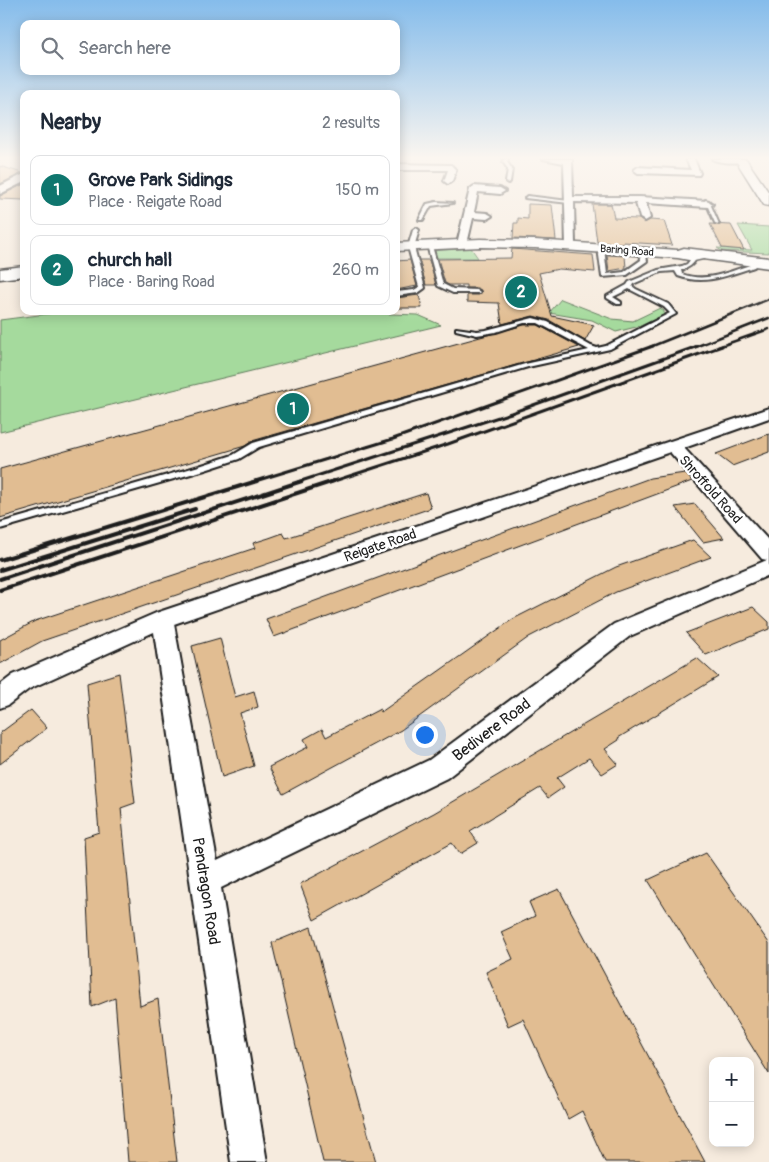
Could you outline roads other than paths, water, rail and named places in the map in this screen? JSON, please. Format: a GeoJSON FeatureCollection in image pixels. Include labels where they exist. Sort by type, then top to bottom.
{"type":"FeatureCollection","features":[{"type":"Feature","properties":{"kind":"main road","name":"Baring Road"},"geometry":{"type":"LineString","coordinates":[[403,247],[462,244],[570,245],[697,256],[769,259]]}},
{"type":"Feature","properties":{"kind":"main road","name":"Baring Road"},"geometry":{"type":"LineString","coordinates":[[754,259],[769,263]]}},
{"type":"Feature","properties":{"kind":"main road"},"geometry":{"type":"LineString","coordinates":[[0,274],[20,272]]}},
{"type":"Feature","properties":{"kind":"street"},"geometry":{"type":"LineString","coordinates":[[569,213],[570,245]]}},
{"type":"Feature","properties":{"kind":"street"},"geometry":{"type":"LineString","coordinates":[[644,213],[645,218]]}},
{"type":"Feature","properties":{"kind":"street"},"geometry":{"type":"LineString","coordinates":[[462,244],[468,215],[487,216]]}},
{"type":"Feature","properties":{"kind":"street","name":"Reigate Road"},"geometry":{"type":"LineString","coordinates":[[0,698],[21,682],[163,620],[769,413]]}},
{"type":"Feature","properties":{"kind":"street","name":"Shroffold Road"},"geometry":{"type":"LineString","coordinates":[[673,446],[769,554]]}},
{"type":"Feature","properties":{"kind":"street","name":"Bedivere Road"},"geometry":{"type":"LineString","coordinates":[[206,881],[438,769],[622,630],[769,567]]}},
{"type":"Feature","properties":{"kind":"street","name":"Pendragon Road"},"geometry":{"type":"LineString","coordinates":[[163,620],[206,881],[249,1162]]}},
{"type":"Feature","properties":{"kind":"lane"},"geometry":{"type":"LineString","coordinates":[[421,219],[424,213]]}},
{"type":"Feature","properties":{"kind":"lane"},"geometry":{"type":"LineString","coordinates":[[712,213],[717,223]]}},
{"type":"Feature","properties":{"kind":"lane"},"geometry":{"type":"LineString","coordinates":[[400,294],[416,292],[422,288],[403,247],[416,230]]}},
{"type":"Feature","properties":{"kind":"lane"},"geometry":{"type":"LineString","coordinates":[[428,246],[440,285],[443,288],[457,292],[477,292]]}},
{"type":"Feature","properties":{"kind":"lane"},"geometry":{"type":"LineString","coordinates":[[601,248],[604,276],[625,274],[644,261],[642,251]]}},
{"type":"Feature","properties":{"kind":"lane"},"geometry":{"type":"LineString","coordinates":[[619,303],[609,297],[663,270],[678,270],[697,256]]}},
{"type":"Feature","properties":{"kind":"lane"},"geometry":{"type":"LineString","coordinates":[[678,270],[680,275],[689,279],[708,280],[752,266],[755,263],[754,259]]}},
{"type":"Feature","properties":{"kind":"lane"},"geometry":{"type":"LineString","coordinates":[[0,526],[202,468],[236,457],[256,445],[462,384],[527,365],[599,350],[619,343],[673,314],[668,307],[629,286]]}},
{"type":"Feature","properties":{"kind":"lane"},"geometry":{"type":"LineString","coordinates":[[458,330],[480,333],[537,321],[588,348],[599,350]]}},
{"type":"Feature","properties":{"kind":"railway"},"geometry":{"type":"LineString","coordinates":[[650,347],[769,299]]}},
{"type":"Feature","properties":{"kind":"railway"},"geometry":{"type":"LineString","coordinates":[[695,347],[769,318]]}},
{"type":"Feature","properties":{"kind":"railway"},"geometry":{"type":"LineString","coordinates":[[718,347],[769,329]]}},
{"type":"Feature","properties":{"kind":"railway"},"geometry":{"type":"LineString","coordinates":[[252,482],[393,439],[653,346]]}},
{"type":"Feature","properties":{"kind":"railway"},"geometry":{"type":"LineString","coordinates":[[298,482],[511,413],[698,346]]}},
{"type":"Feature","properties":{"kind":"railway"},"geometry":{"type":"LineString","coordinates":[[331,482],[448,444],[722,346]]}},
{"type":"Feature","properties":{"kind":"railway"},"geometry":{"type":"LineString","coordinates":[[0,560],[257,481]]}},
{"type":"Feature","properties":{"kind":"railway"},"geometry":{"type":"LineString","coordinates":[[0,579],[302,481]]}},
{"type":"Feature","properties":{"kind":"railway"},"geometry":{"type":"LineString","coordinates":[[0,590],[334,481]]}},
{"type":"Feature","properties":{"kind":"railway"},"geometry":{"type":"LineString","coordinates":[[0,570],[195,509]]}},
{"type":"Feature","properties":{"kind":"place","name":"church hall"},"geometry":{"type":"Point","coordinates":[521,292]}},
{"type":"Feature","properties":{"kind":"place","name":"Grove Park Sidings"},"geometry":{"type":"Point","coordinates":[293,409]}}]}
